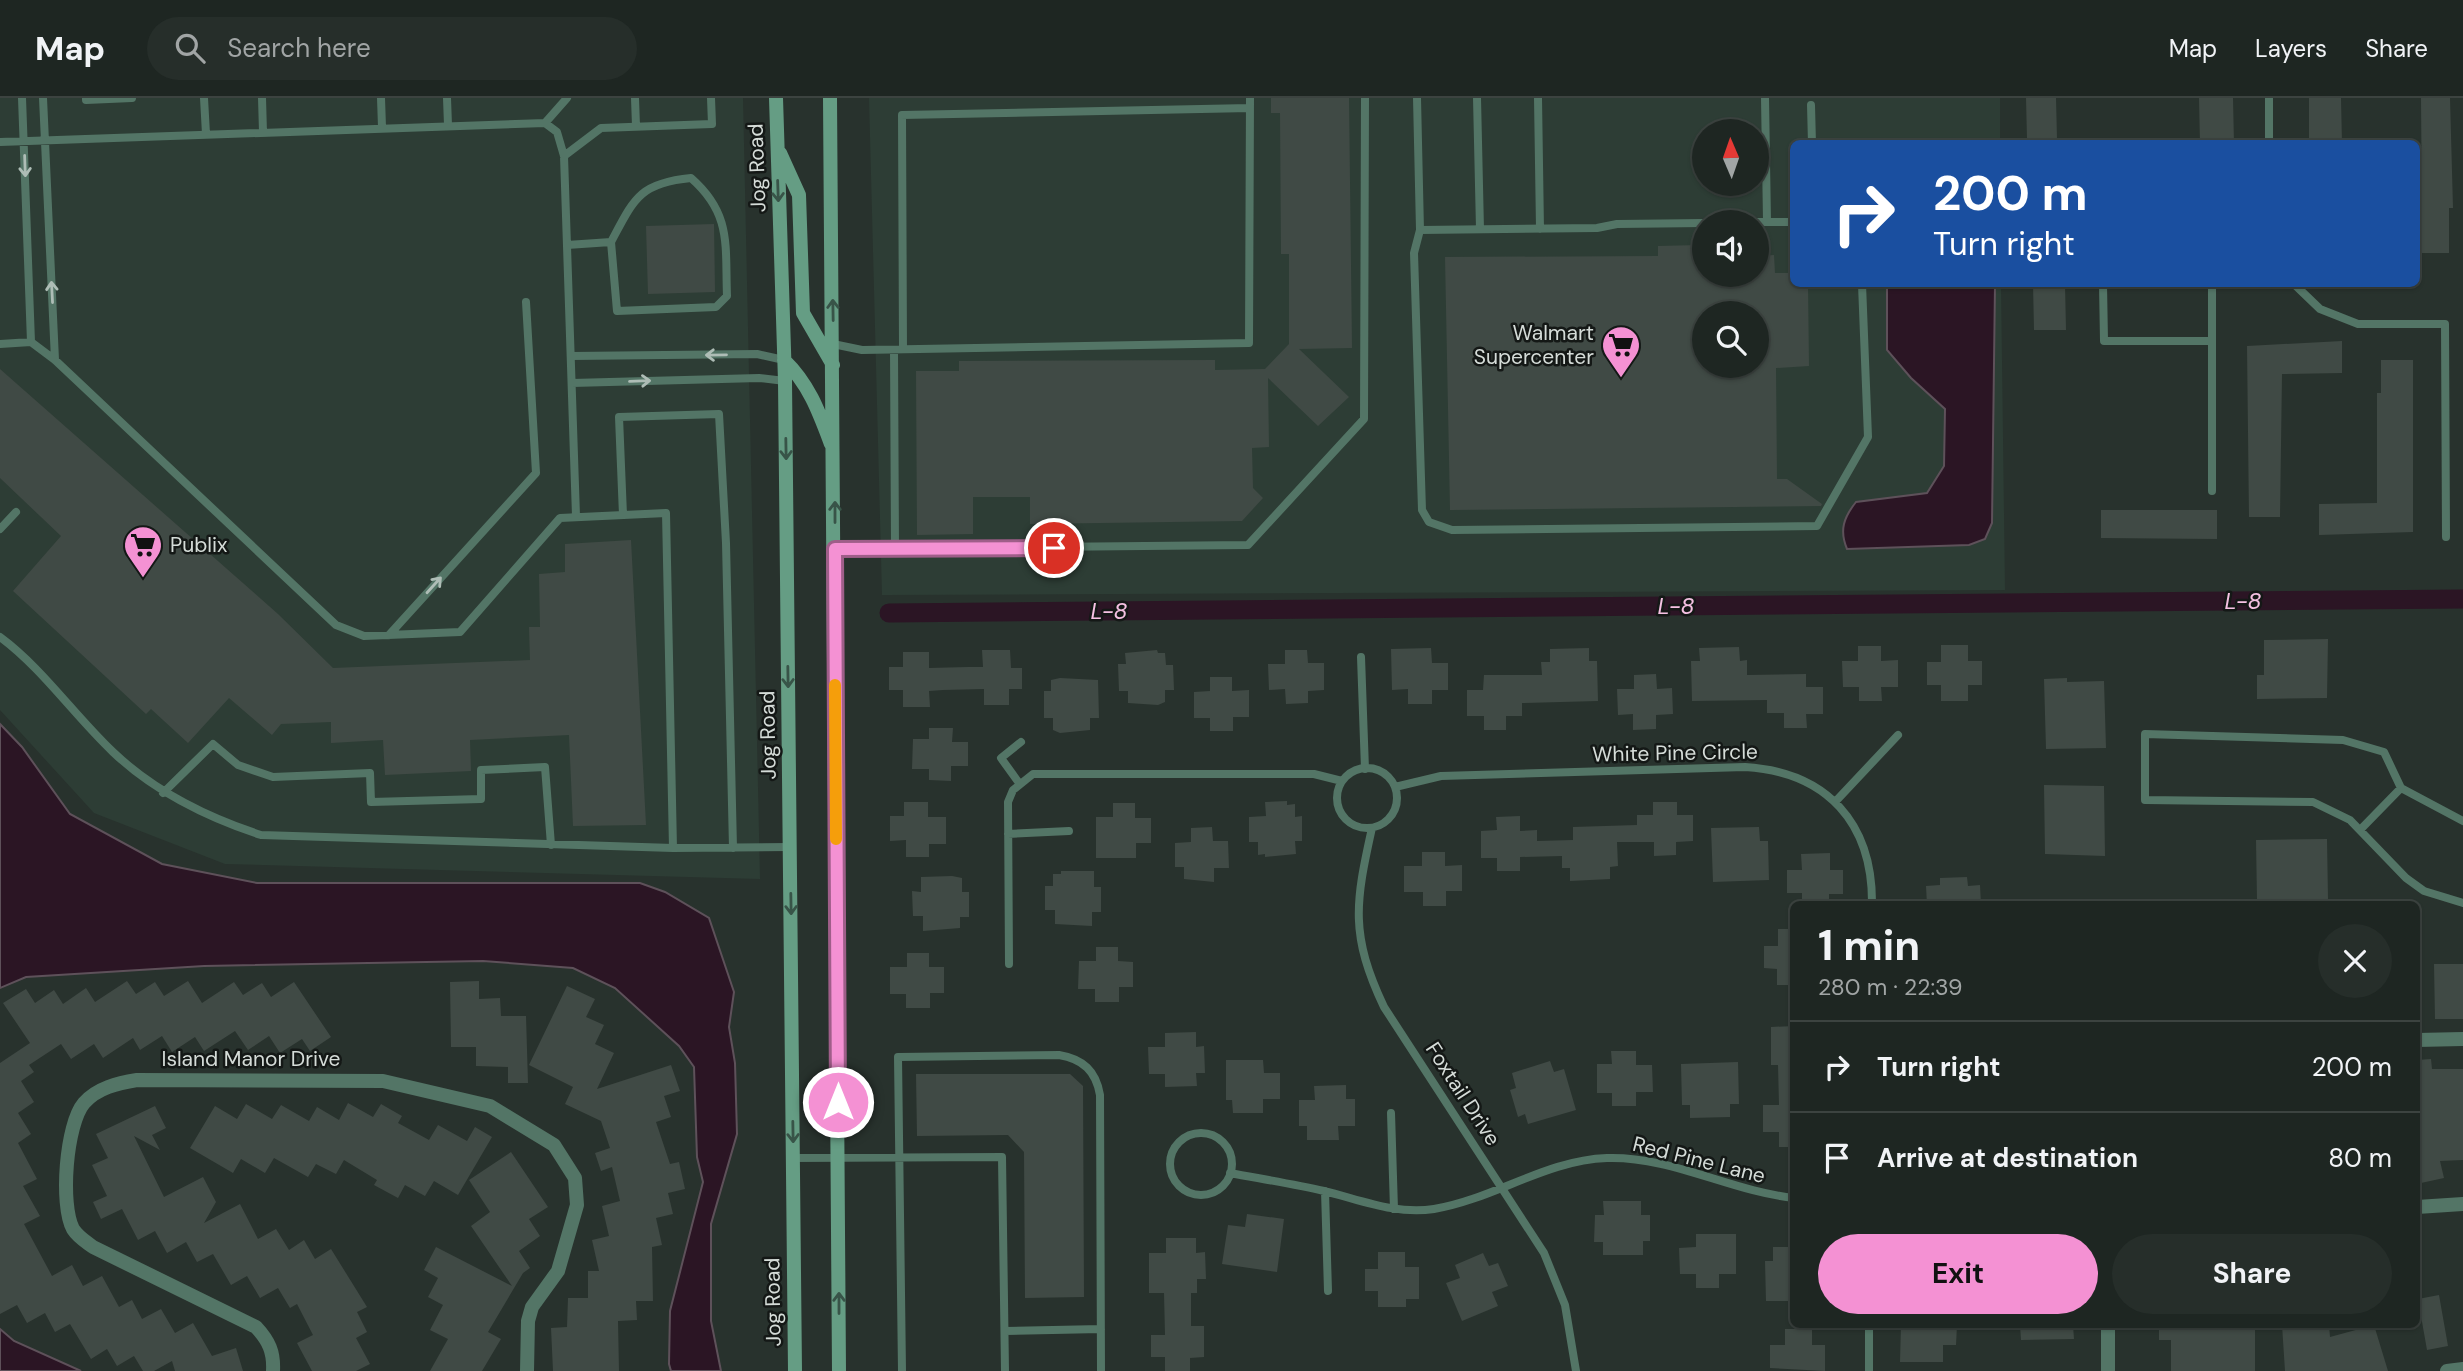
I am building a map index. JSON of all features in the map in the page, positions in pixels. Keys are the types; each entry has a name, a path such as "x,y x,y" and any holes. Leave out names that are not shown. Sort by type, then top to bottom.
{"main road":[{"name":"Jog Road","path":"776,98 785,381 795,1371"},
{"path":"830,98 834,366 839,1371"},
{"path":"777,145 799,195 803,313 834,366"},
{"path":"784,360 802,377 812,395 834,452"}],"street":[{"path":"2420,1040 2463,1039"},
{"name":"Island Manor Drive","path":"273,1371 273,1354 268,1341 256,1327 93,1247 72,1228 68,1214 70,1128 84,1103 94,1094 108,1087 137,1080 383,1081 477,1101 542,1136 554,1144 570,1166 575,1178 577,1205 558,1271 532,1307 527,1321 527,1371"},
{"path":"2420,1208 2463,1204"},
{"path":"2108,1328 2108,1371"},
{"path":"2447,1371 2463,1369"}],"lane":[{"path":"22,98 31,342"},
{"path":"43,98 55,360"},
{"path":"86,98 132,98"},
{"path":"204,98 206,134"},
{"path":"262,98 263,132"},
{"path":"381,98 382,127"},
{"path":"447,98 448,125"},
{"path":"545,123 567,98"},
{"path":"635,98 636,126"},
{"path":"564,156 601,128 712,124 711,98"},
{"path":"835,549 1248,545 1364,419 1365,98"},
{"path":"1417,98 1420,230 1414,253 1422,510 1429,522 1452,530 1817,526 1868,437 1862,287"},
{"path":"1477,98 1480,229"},
{"path":"1538,98 1540,229"},
{"path":"1765,98 1767,210"},
{"path":"2269,98 2270,140"},
{"path":"833,344 862,350 898,349 1249,343 1250,103 902,115 898,349 895,548"},
{"path":"1811,105 1812,140"},
{"path":"0,142 545,123 557,132 564,156 576,516"},
{"path":"691,178 705,191 723,220 727,296 716,307 617,311 611,242 628,211 646,190 660,181 691,178"},
{"path":"1769,222 1790,222"},
{"path":"1420,230 1692,223"},
{"path":"568,245 611,242"},
{"path":"2103,287 2104,341 2212,341"},
{"path":"2211,287 2212,491"},
{"path":"2297,287 2320,309 2358,324 2445,324 2446,537"},
{"path":"389,635 536,473 526,302"},
{"path":"0,344 31,342 55,360 335,625 363,636 460,632 559,518 666,513 673,848"},
{"path":"572,356 757,354 784,360"},
{"path":"572,383 759,378 785,381"},
{"path":"623,514 619,417 719,414 726,543 733,848"},
{"path":"0,529 16,512"},
{"path":"0,637 114,752 163,793 223,822 261,835 673,848 790,848"},
{"path":"1361,657 1365,769"},
{"path":"2463,821 2401,788 2384,752 2343,740 2145,734 2146,800 2313,802 2350,820 2406,878 2424,891 2463,904"},
{"path":"1835,802 1898,735"},
{"path":"1019,783 1001,758 1021,742"},
{"path":"163,793 213,744 238,765 273,777 370,773 371,802 481,799 481,770 545,767 551,845"},
{"name":"White Pine Circle","path":"1395,788 1441,776 1745,767 1799,778 1835,802 1853,825 1866,851 1872,879 1872,901"},
{"path":"1365,769 1379,770 1395,788 1397,803 1394,812 1381,825 1372,828 1353,825 1340,811 1338,791 1342,781 1349,774 1365,769"},
{"path":"1009,964 1008,802 1019,783 1033,774 1046,771 1314,774 1342,781"},
{"path":"2360,830 2401,788"},
{"name":"Foxtail Drive","path":"1372,828 1358,892 1358,922 1372,981 1384,1007 1531,1229 1556,1278 1571,1332 1576,1371"},
{"path":"1008,834 1069,831"},
{"path":"902,1371 898,1057 1059,1055 1083,1062 1092,1071 1100,1095 1101,1371"},
{"path":"1391,1112 1394,1209"},
{"path":"1200,1133 1210,1134 1218,1139 1230,1154 1230,1173 1226,1181 1211,1193 1192,1193 1176,1182 1170,1164 1171,1155 1182,1139 1200,1133"},
{"path":"793,1158 1002,1157 1005,1371"},
{"name":"Red Pine Lane","path":"1230,1173 1325,1191 1394,1209 1435,1209 1576,1161 1621,1158 1652,1162 1728,1186 1790,1197"},
{"path":"1325,1191 1328,1291"},
{"path":"1869,1328 1869,1371"},
{"path":"1005,1331 1101,1329"}],"shaded area":[{"path":"0,98 743,98 760,879 225,864 94,813 0,710"},
{"path":"869,98 2000,98 2000,140 1790,140 1790,287 2001,287 2005,590 882,595"},
{"path":"1887,287 1995,287 1992,523 1985,539 1969,545 1847,549 1843,536 1844,524 1856,502 1927,493 1944,466 1945,409 1911,378 1887,350"},
{"path":"0,724 22,747 70,814 162,864 257,883 640,883 665,892 709,918 734,992 729,1027 735,1063 737,1134 711,1224 711,1321 721,1371 671,1371 669,1364 670,1311 703,1182 697,1157 694,1067 679,1046 615,988 573,968 483,961 204,966 26,977 0,988"},
{"path":"0,1329 14,1341 81,1371 0,1371"}],"building":[{"path":"1271,98 1349,98 1352,348 1299,349 1349,397 1318,426 1268,378 1269,447 1252,448 1253,488 1263,498 1242,521 1030,524 1030,497 973,497 973,534 917,535 916,371 959,371 959,361 1215,360 1215,370 1265,369 1289,344 1289,254 1281,254 1280,113 1271,113"},
{"path":"2026,98 2056,98 2057,139 2027,139"},
{"path":"2199,98 2233,98 2234,140 2200,140"},
{"path":"2309,98 2341,98 2342,140 2309,140"},
{"path":"2421,98 2450,98 2453,208 2449,208 2449,253 2420,253"},
{"path":"714,224 715,292 648,294 646,226"},
{"path":"1692,245 1692,287 1769,287 1769,255 1774,255 1775,273 1790,273 1790,287 1808,287 1809,366 1776,368 1777,479 1787,479 1822,504 1821,506 1450,510 1445,257 1658,256 1658,246"},
{"path":"2033,287 2065,287 2066,330 2034,330"},
{"path":"2342,341 2342,373 2282,374 2280,517 2249,517 2247,346"},
{"path":"2381,360 2413,360 2413,532 2319,535 2319,504 2377,503 2377,393 2381,393"},
{"path":"0,369 278,614 333,668 530,660 529,627 540,627 539,574 565,572 565,544 631,540 646,825 573,826 569,735 470,740 471,771 385,775 383,740 331,743 331,722 281,724 272,735 229,698 188,743 151,709 146,714 13,591 61,536 0,478"},
{"path":"2101,510 2217,510 2217,539 2101,538"},
{"path":"2328,639 2327,698 2257,699 2257,675 2264,675 2264,640"},
{"path":"1941,645 1968,645 1968,661 1982,661 1982,685 1968,685 1968,701 1941,701 1941,685 1927,685 1927,662 1941,662"},
{"path":"1858,646 1881,646 1881,661 1898,660 1898,687 1881,687 1882,701 1859,701 1859,687 1843,687 1842,661 1858,661"},
{"path":"1739,647 1740,661 1747,660 1747,675 1806,674 1806,687 1823,687 1823,714 1806,714 1807,728 1784,728 1784,713 1767,713 1767,700 1692,701 1691,661 1700,661 1699,648"},
{"path":"1431,648 1432,663 1448,663 1448,690 1432,690 1432,704 1408,704 1408,689 1392,690 1391,649"},
{"path":"1589,648 1589,661 1597,661 1598,701 1522,703 1522,716 1506,716 1506,730 1484,730 1484,716 1467,716 1467,690 1483,690 1484,675 1542,675 1541,662 1550,662 1550,649"},
{"path":"982,650 1010,650 1011,668 1022,668 1022,689 1009,689 1009,705 984,705 984,689 929,691 930,707 903,707 903,690 889,690 889,667 903,667 903,652 929,652 929,668 983,667"},
{"path":"1157,650 1158,653 1165,653 1166,665 1173,665 1174,690 1165,690 1165,702 1158,705 1128,703 1128,691 1119,691 1118,664 1126,664 1125,653"},
{"path":"1285,650 1307,650 1308,663 1324,663 1324,690 1308,691 1308,703 1286,704 1285,689 1269,690 1268,664 1285,664"},
{"path":"1656,674 1657,689 1672,688 1673,714 1656,715 1656,729 1633,730 1633,714 1618,715 1617,689 1634,689 1634,675"},
{"path":"1210,677 1232,677 1232,691 1249,690 1249,717 1233,717 1233,731 1210,731 1210,718 1194,718 1194,692 1210,691"},
{"path":"2067,678 2067,682 2104,681 2106,748 2046,749 2044,679"},
{"path":"1051,680 1098,680 1099,718 1090,718 1090,730 1060,733 1053,730 1053,718 1044,718 1044,691 1051,691"},
{"path":"929,728 953,728 952,742 968,742 968,766 951,766 951,781 929,780 929,769 912,769 913,739 929,739"},
{"path":"2044,785 2104,786 2105,856 2045,854"},
{"path":"1287,801 1287,805 1295,804 1295,817 1302,816 1302,841 1295,841 1296,854 1265,857 1265,854 1258,855 1258,842 1249,842 1249,817 1266,816 1265,802"},
{"path":"904,802 928,802 928,817 946,817 946,844 929,844 929,857 906,857 906,840 890,841 890,816 904,816"},
{"path":"1653,802 1677,802 1677,815 1693,815 1693,841 1676,842 1676,855 1654,856 1654,842 1617,842 1618,866 1610,867 1610,879 1570,881 1570,868 1562,868 1562,856 1520,857 1520,871 1497,871 1497,858 1481,858 1481,831 1497,830 1496,817 1520,816 1520,831 1537,830 1537,841 1573,840 1573,827 1637,825 1637,815 1653,815"},
{"path":"1113,803 1135,803 1135,818 1151,818 1151,843 1136,843 1136,858 1096,858 1096,817 1113,817"},
{"path":"1212,827 1213,841 1228,841 1229,868 1214,868 1214,882 1184,879 1184,867 1175,867 1175,843 1191,842 1191,828"},
{"path":"1759,827 1760,841 1768,841 1769,880 1713,882 1711,828"},
{"path":"2327,839 2328,899 2257,900 2256,840"},
{"path":"1422,852 1445,852 1445,866 1462,865 1462,891 1446,891 1446,906 1423,906 1423,892 1404,892 1404,866 1422,866"},
{"path":"1830,853 1830,870 1843,870 1843,894 1829,894 1829,901 1802,901 1802,893 1787,893 1787,870 1802,870 1801,854"},
{"path":"1061,871 1094,871 1094,887 1101,887 1101,912 1092,912 1092,926 1055,924 1055,910 1045,910 1045,886 1053,886 1053,874 1061,874"},
{"path":"921,877 962,878 962,892 969,892 969,917 960,917 960,928 923,931 923,916 913,916 912,891 921,892"},
{"path":"1967,877 1968,886 1980,885 1981,901 1927,901 1926,886 1940,885 1940,878"},
{"path":"1778,929 1790,929 1790,985 1777,985 1777,969 1764,968 1764,946 1778,946"},
{"path":"1096,947 1118,947 1118,961 1133,962 1133,987 1119,987 1119,1002 1095,1002 1095,989 1078,989 1079,961 1096,961"},
{"path":"907,953 929,953 929,967 944,967 944,993 930,993 930,1008 906,1008 906,994 890,994 890,967 907,967"},
{"path":"2434,964 2463,964 2463,1019 2435,1019"},
{"path":"127,981 136,994 155,982 164,996 188,981 202,1003 234,982 243,995 262,983 271,997 294,982 331,1037 310,1051 302,1039 280,1053 269,1036 248,1050 235,1031 204,1051 195,1037 172,1052 162,1036 140,1050 133,1038 103,1058 94,1044 71,1059 61,1044 29,1065 34,1072 21,1081 34,1102 18,1113 31,1134 18,1143 37,1179 23,1186 40,1216 24,1224 52,1276 72,1265 83,1286 102,1276 119,1307 132,1300 142,1319 161,1309 175,1333 193,1323 212,1356 236,1348 243,1371 175,1371 172,1361 154,1371 143,1371 134,1356 117,1366 107,1349 91,1359 70,1324 55,1332 45,1313 27,1323 17,1305 0,1314 0,1063 30,1043 3,1003 26,989 35,1003 54,990 63,1004 86,988 95,1002"},
{"path":"479,981 479,999 500,998 501,1016 526,1016 528,1083 508,1083 508,1067 476,1066 476,1047 451,1047 450,982"},
{"path":"567,986 595,999 586,1017 604,1025 595,1044 614,1053 597,1089 671,1065 680,1091 664,1096 671,1117 656,1122 670,1164 679,1162 685,1189 668,1193 673,1214 656,1218 662,1245 652,1247 653,1301 636,1301 637,1320 618,1321 619,1371 553,1371 551,1328 567,1327 568,1298 588,1298 588,1271 599,1271 592,1240 609,1236 602,1206 620,1201 612,1167 601,1171 595,1153 610,1148 601,1121 565,1104 573,1087 529,1065"},
{"path":"1790,1026 1790,1147 1779,1147 1779,1132 1763,1132 1763,1105 1779,1105 1778,1065 1771,1065 1771,1027"},
{"path":"1196,1032 1196,1047 1204,1046 1205,1073 1196,1073 1197,1086 1165,1087 1165,1074 1149,1074 1148,1047 1165,1047 1165,1033"},
{"path":"1611,1051 1636,1051 1636,1065 1652,1065 1653,1092 1636,1092 1636,1106 1612,1106 1612,1093 1597,1093 1597,1064 1612,1064"},
{"path":"2431,1059 2432,1069 2463,1069 2463,1160 2440,1161 2444,1178 2421,1183 2420,1178 2420,1060"},
{"path":"1226,1060 1263,1060 1264,1073 1280,1073 1280,1099 1263,1099 1263,1113 1233,1113 1232,1100 1226,1100"},
{"path":"1550,1061 1554,1072 1564,1069 1576,1110 1528,1124 1525,1114 1518,1117 1510,1090 1516,1088 1512,1073"},
{"path":"1738,1062 1739,1104 1730,1104 1730,1117 1690,1118 1690,1105 1682,1105 1681,1064"},
{"path":"916,1074 1070,1074 1083,1086 1084,1297 1025,1298 1024,1152 1008,1135 917,1136"},
{"path":"1346,1085 1346,1099 1355,1099 1355,1126 1338,1126 1339,1140 1307,1140 1307,1126 1299,1126 1299,1100 1315,1100 1314,1086"},
{"path":"348,1103 373,1117 381,1104 402,1116 398,1123 429,1140 438,1125 467,1141 475,1127 492,1137 458,1195 434,1181 425,1196 405,1185 398,1198 374,1185 377,1180 344,1160 336,1174 316,1164 308,1177 274,1158 265,1173 241,1159 233,1173 190,1148 215,1106 237,1119 246,1104 272,1119 281,1105 309,1121 317,1107 339,1120"},
{"path":"155,1106 166,1128 152,1135 160,1150 134,1136 164,1197 203,1177 216,1202 204,1223 240,1204 258,1239 276,1229 289,1250 304,1240 315,1259 331,1249 367,1307 357,1312 367,1332 356,1338 370,1364 356,1371 312,1371 297,1343 313,1335 297,1304 290,1308 278,1288 260,1298 247,1276 231,1285 213,1254 197,1262 186,1242 167,1253 155,1231 138,1240 122,1209 101,1219 93,1202 107,1196 92,1165 108,1158 96,1134"},
{"path":"511,1152 548,1207 529,1219 540,1236 519,1251 530,1268 523,1273 488,1332 501,1339 482,1371 430,1371 448,1339 430,1330 443,1305 428,1297 438,1278 424,1270 436,1247 512,1286 471,1226 490,1212 469,1180"},
{"path":"1603,1201 1641,1201 1641,1215 1650,1215 1650,1241 1643,1241 1643,1255 1603,1255 1603,1242 1594,1242 1595,1215 1604,1215"},
{"path":"1247,1214 1284,1219 1277,1272 1222,1264 1228,1225 1245,1227"},
{"path":"1696,1234 1736,1234 1736,1274 1719,1274 1719,1288 1696,1288 1696,1274 1680,1274 1679,1248 1696,1247"},
{"path":"1166,1238 1196,1238 1196,1253 1205,1252 1206,1279 1197,1279 1197,1293 1191,1293 1191,1326 1204,1326 1204,1357 1190,1358 1190,1371 1165,1371 1165,1357 1151,1357 1151,1335 1165,1335 1164,1293 1149,1293 1149,1253 1166,1253"},
{"path":"1773,1247 1790,1247 1790,1301 1766,1301 1765,1261 1773,1261"},
{"path":"1378,1252 1405,1252 1405,1267 1419,1267 1419,1299 1406,1299 1406,1307 1378,1307 1378,1291 1365,1291 1365,1269 1378,1269"},
{"path":"1483,1253 1489,1266 1498,1263 1508,1286 1492,1292 1498,1306 1462,1321 1446,1283 1460,1278 1455,1265"},
{"path":"2439,1295 2448,1346 2427,1350 2420,1299"},
{"path":"1901,1328 1957,1328 1956,1345 1943,1345 1943,1362 1900,1362"},
{"path":"2020,1328 2073,1328 2074,1339 2021,1340"},
{"path":"2159,1328 2255,1328 2255,1371 2171,1371 2171,1340 2159,1340"},
{"path":"2282,1328 2329,1328 2330,1337 2363,1328 2375,1328 2388,1371 2285,1371"},
{"path":"1785,1329 1812,1329 1812,1345 1825,1345 1825,1371 1770,1368 1770,1345 1785,1345"}],"waterway":[{"name":"L-8","path":"889,613 2463,599"}],"slow traffic":[{"path":"835,685 836,839"}],"place":[{"name":"Walmart Supercenter","path":"1621,379"},
{"name":"Publix","path":"143,579"}],"route":[{"path":"838,1102 835,549 1054,548"}]}
